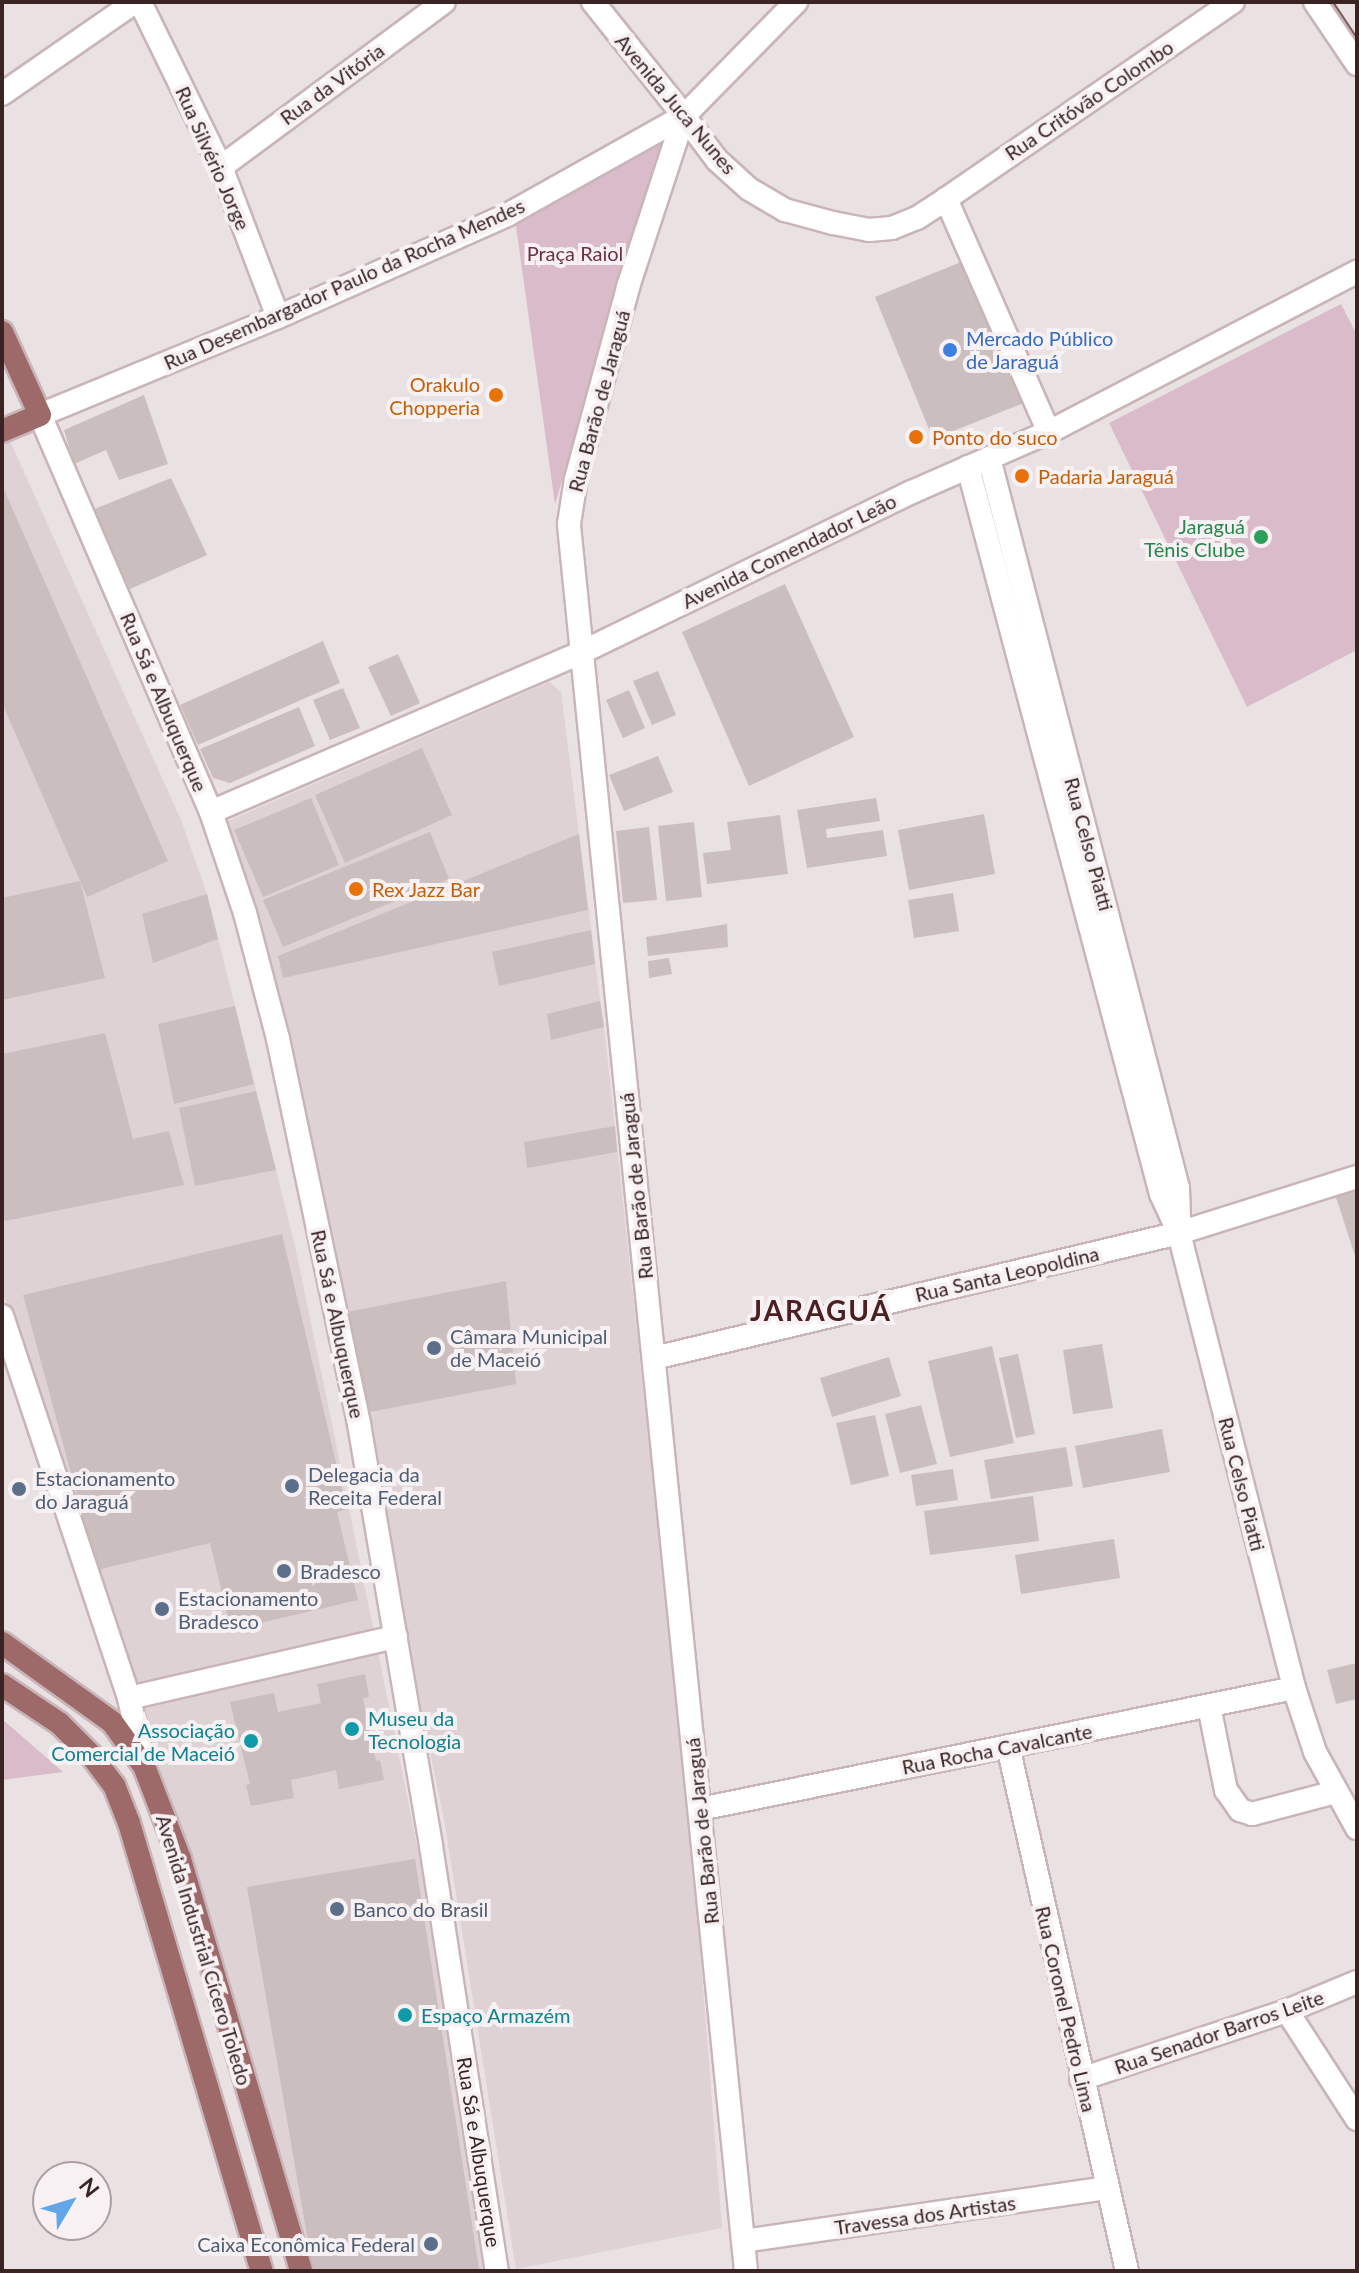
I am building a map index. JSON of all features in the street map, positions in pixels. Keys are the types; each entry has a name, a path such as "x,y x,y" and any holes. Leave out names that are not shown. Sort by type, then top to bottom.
{"main road":[{"path":"2,332 40,415 2,431"},
{"name":"Avenida Industrial Cícero Toledo","path":"2,1643 112,1722 144,1766 180,1859 301,2271"},
{"name":"Avenida Industrial Cícero Toledo","path":"2,1685 59,1723 91,1755 114,1785 134,1838 262,2271"}],"street":[{"path":"2,94 137,2"},
{"name":"Rua Silvério Jorge","path":"137,2 221,167 278,317"},
{"name":"Rua da Vitória","path":"221,167 444,2"},
{"name":"Avenida Juca Nunes","path":"593,2 717,160 749,189 785,210 869,230 892,228 946,199"},
{"path":"684,116 796,2"},
{"name":"Rua Critóvão Colombo","path":"946,199 1233,2"},
{"path":"1315,2 1357,64"},
{"name":"Rua Desembargador Paulo da Rocha Mendes","path":"40,415 278,317 507,215 684,116"},
{"name":"Rua Barão de Jaraguá","path":"684,116 628,287 576,479 569,524 743,2241 741,2270"},
{"path":"946,199 1049,432"},
{"name":"Avenida Comendador Leão","path":"211,812 580,653 978,462 1049,432 1357,272"},
{"name":"Rua Sá e Albuquerque","path":"40,415 211,812 245,913 278,1039 359,1424 497,2271"},
{"name":"Rua Celso Piatti","path":"978,462 1161,1194 1179,1233 1294,1688 1315,1752 1357,1828"},
{"name":"Rua Santa Leopoldina","path":"654,1358 1179,1233 1357,1177"},
{"path":"2,1316 129,1698 144,1766"},
{"path":"129,1698 396,1637"},
{"name":"Rua Rocha Cavalcante","path":"700,1809 1294,1688"},
{"path":"1209,1706 1226,1790 1240,1810 1252,1814 1335,1792"},
{"name":"Rua Coronel Pedro Lima","path":"1008,1746 1081,2079 1127,2271"},
{"name":"Rua Senador Barros Leite","path":"1081,2079 1287,2011 1357,1982"},
{"path":"1287,2011 1357,2119"},
{"name":"Travessa dos Artistas","path":"743,2241 1107,2188"}],"shaded area":[{"path":"10,441 181,820 207,894 295,1246 419,1855 483,2271 300,2271 267,2122 143,1713 2,1290 2,444"},
{"path":"549,682 561,692 607,1054 690,1823 722,2228 516,2269 445,1825 359,1403 219,825"}],"green space":[{"name":"Praça Raiol","path":"664,143 622,285 555,504 515,219"},
{"name":"Jaraguá Tênis Clube","path":"1341,304 1357,335 1357,650 1247,707 1109,423"},
{"path":"2,1719 63,1772 2,1780"}],"building":[{"name":"Mercado Público de Jaraguá","path":"966,260 1024,403 933,439 875,297"},
{"path":"144,395 168,464 119,480 106,450 74,464 64,430"},
{"path":"171,478 207,555 130,589 92,510"},
{"path":"2,485 168,861 87,897 2,703"},
{"path":"785,584 854,737 749,786 682,632"},
{"path":"323,641 340,683 198,745 180,705"},
{"path":"398,654 420,703 391,716 368,667"},
{"path":"658,671 676,715 652,725 633,681"},
{"path":"343,688 360,728 330,740 313,700"},
{"path":"629,690 645,728 623,738 606,700"},
{"path":"299,707 315,746 230,783 213,778 200,749"},
{"path":"422,748 452,815 345,863 315,795"},
{"path":"658,756 673,792 624,811 609,775"},
{"path":"311,798 339,865 263,897 234,830"},
{"path":"876,798 880,821 826,829 827,838 883,830 887,856 807,868 797,810"},
{"path":"984,814 995,874 909,890 898,830"},
{"path":"780,815 788,874 707,884 703,853 731,850 727,822"},
{"path":"694,822 702,897 666,901 658,826"},
{"path":"649,827 657,900 623,903 616,831"},
{"name":"Rex Jazz Bar","path":"430,832 449,879 283,947 263,900"},
{"path":"579,834 588,910 283,978 278,956"},
{"path":"80,881 105,978 2,1000 2,898"},
{"path":"953,893 959,931 914,938 908,900"},
{"path":"207,894 218,939 153,963 142,914"},
{"path":"727,924 728,947 648,956 646,937"},
{"path":"591,930 595,964 499,986 492,952"},
{"path":"669,958 672,974 649,978 648,961"},
{"path":"600,1001 604,1027 551,1040 547,1014"},
{"path":"235,1006 254,1084 174,1104 158,1024"},
{"path":"105,1033 133,1139 169,1131 184,1185 5,1221 2,1209 2,1054"},
{"path":"256,1091 276,1170 195,1186 179,1108"},
{"path":"615,1126 617,1152 527,1168 524,1142"},
{"path":"1357,1184 1357,1258 1356,1259 1334,1191"},
{"name":"Delegacia da Receita Federal","path":"282,1234 347,1509 337,1512 358,1600 231,1630 210,1543 97,1570 23,1295"},
{"name":"Câmara Municipal de Maceió","path":"506,1281 516,1384 370,1412 347,1312"},
{"path":"1102,1344 1113,1408 1073,1414 1063,1350"},
{"path":"992,1346 1014,1443 950,1457 928,1361"},
{"path":"1018,1354 1035,1434 1016,1438 999,1358"},
{"path":"889,1357 901,1396 832,1417 820,1378"},
{"path":"921,1405 937,1464 900,1473 885,1414"},
{"path":"875,1415 889,1476 851,1485 836,1423"},
{"path":"1162,1429 1170,1472 1083,1488 1075,1446"},
{"path":"1066,1447 1073,1486 991,1499 984,1460"},
{"path":"953,1469 958,1500 916,1506 911,1475"},
{"path":"1033,1496 1039,1541 930,1555 924,1511"},
{"path":"1114,1539 1120,1578 1021,1594 1015,1555"},
{"path":"1357,1663 1357,1699 1336,1704 1327,1670"},
{"path":"365,1674 369,1697 363,1698 376,1761 380,1760 384,1780 339,1789 336,1770 291,1780 294,1798 251,1806 246,1785 250,1784 230,1702 274,1693 278,1712 321,1703 317,1684"},
{"path":"415,1859 479,2269 313,2271 247,1887"}],"tram line":[{"path":"1333,2 1357,38"}],"place":[{"name":"Mercado Público de Jaraguá","path":"950,350"},
{"name":"Orakulo Chopperia","path":"496,395"},
{"name":"Ponto do suco","path":"916,437"},
{"name":"Padaria Jaraguá","path":"1022,476"},
{"name":"Jaraguá Tênis Clube","path":"1261,537"},
{"name":"Rex Jazz Bar","path":"356,889"},
{"name":"Câmara Municipal de Maceió","path":"434,1348"},
{"name":"Delegacia da Receita Federal","path":"292,1486"},
{"name":"Estacionamento do Jaraguá","path":"19,1489"},
{"name":"Bradesco","path":"284,1571"},
{"name":"Estacionamento Bradesco","path":"162,1609"},
{"name":"Museu da Tecnologia","path":"352,1729"},
{"name":"Associação Comercial de Maceió","path":"251,1741"},
{"name":"Banco do Brasil","path":"337,1909"},
{"name":"Espaço Armazém","path":"405,2015"},
{"name":"Caixa Econômica Federal","path":"431,2244"}],"district":[{"name":"JARAGUÁ","path":"821,1310"}]}
